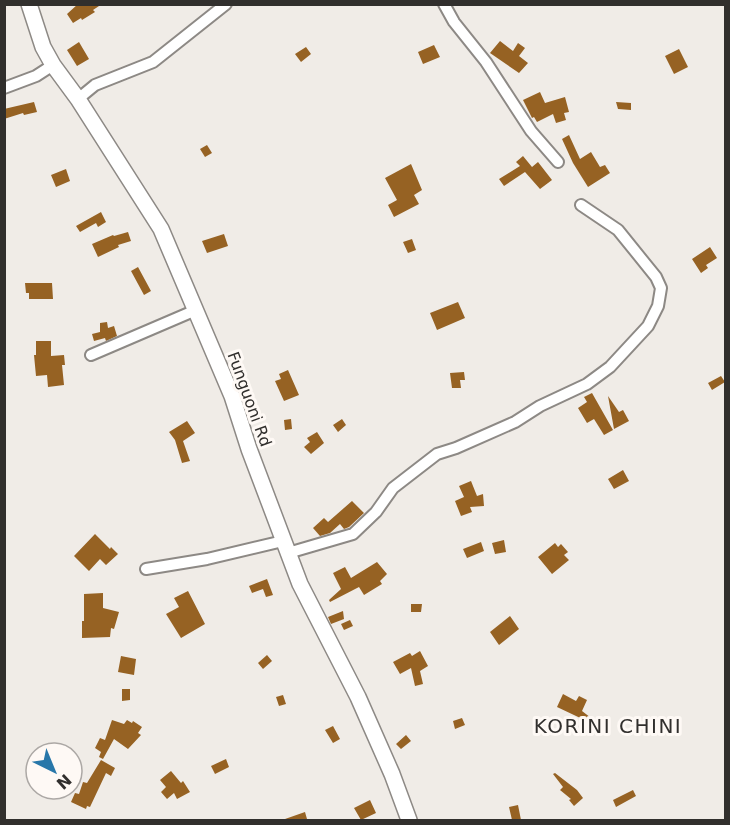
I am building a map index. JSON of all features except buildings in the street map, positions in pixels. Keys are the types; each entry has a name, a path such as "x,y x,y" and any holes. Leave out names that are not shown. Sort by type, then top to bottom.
{"street":[{"name":"Funguoni Rd","path":"28,4 43,46 53,65 78,99 161,229 232,396 249,449 300,584 358,697 392,774 405,819"},
{"path":"78,99 95,85 153,62 226,4"},
{"path":"444,4 454,22 486,62 531,131 558,162"},
{"path":"4,88 36,76 53,65"},
{"path":"146,569 353,534 376,512 393,488 437,454 515,422 540,406 587,384 610,367 648,326 658,306 661,288 628,240 618,230 581,204"},
{"path":"91,355 196,310"}],"district":[{"name":"KORINI CHINI","path":"608,726"}]}
